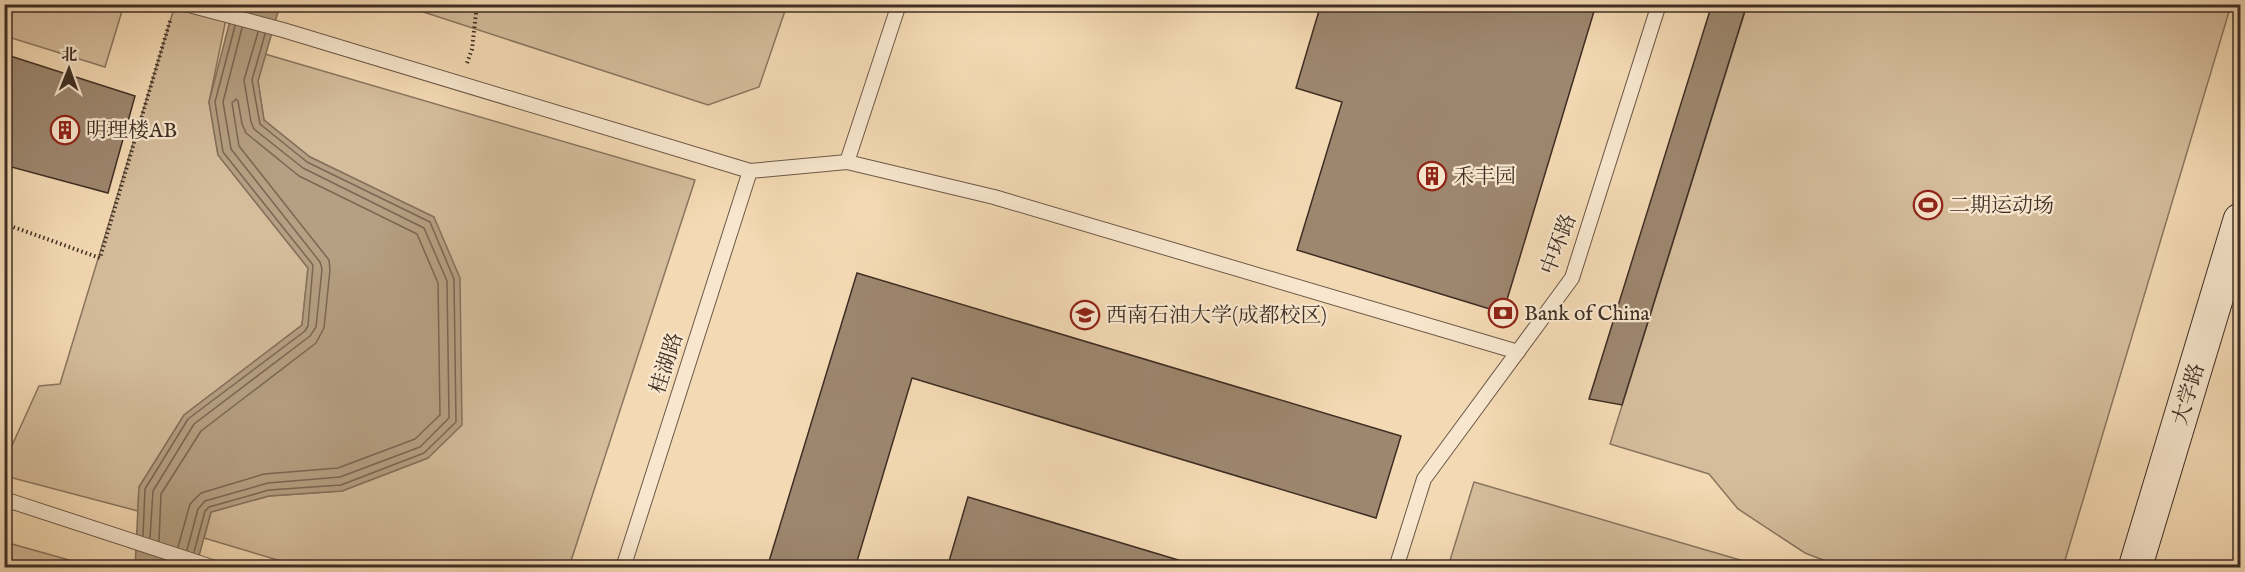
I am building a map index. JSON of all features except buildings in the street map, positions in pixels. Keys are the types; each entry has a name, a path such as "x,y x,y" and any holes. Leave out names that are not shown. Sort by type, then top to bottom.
{"street":[{"name":"大学路","path":"2135,567 2241,220"}],"lane":[{"path":"185,4 283,30 750,171 847,162 994,197 1518,352"},
{"path":"847,162 899,4"},
{"name":"中环路","path":"1396,567 1424,479 1572,278 1659,4"},
{"name":"桂湖路","path":"623,567 750,171"},
{"path":"4,499 211,566"}],"path":[{"path":"461,83 472,49 477,4"},
{"path":"5,224 100,258 171,15"}],"shaded area":[{"path":"4,5 101,5 122,11 105,67 5,36"},
{"path":"175,5 227,14 209,102 218,155 308,268 302,325 184,415 139,487 138,511 5,476 5,461 39,386 60,384"},
{"path":"402,5 787,5 759,87 708,105"},
{"name":"二期运动场","path":"1747,5 2231,5 2063,567 2016,567 1999,562 1977,568 1851,568 1831,563 1805,553 1738,509 1709,474 1610,444"},
{"path":"265,54 695,180 569,567 301,567 204,538 211,512 269,496 342,491 428,458 434,217 310,157 264,120 258,81"},
{"path":"1474,482 1764,567 1448,567"},
{"path":"5,542 94,567 5,567"}],"water":[{"path":"234,5 280,5 258,81 264,120 310,157 434,217 460,278 462,425 428,458 342,491 269,496 211,512 196,567 135,568 139,487 184,415 302,325 308,268 218,155 209,102"}],"place":[{"name":"明理楼AB","path":"65,130"},
{"name":"禾丰园","path":"1432,176"},
{"name":"二期运动场","path":"1928,205"},
{"name":"Bank of China","path":"1503,313"},
{"name":"西南石油大学(成都校区)","path":"1085,315"}]}
